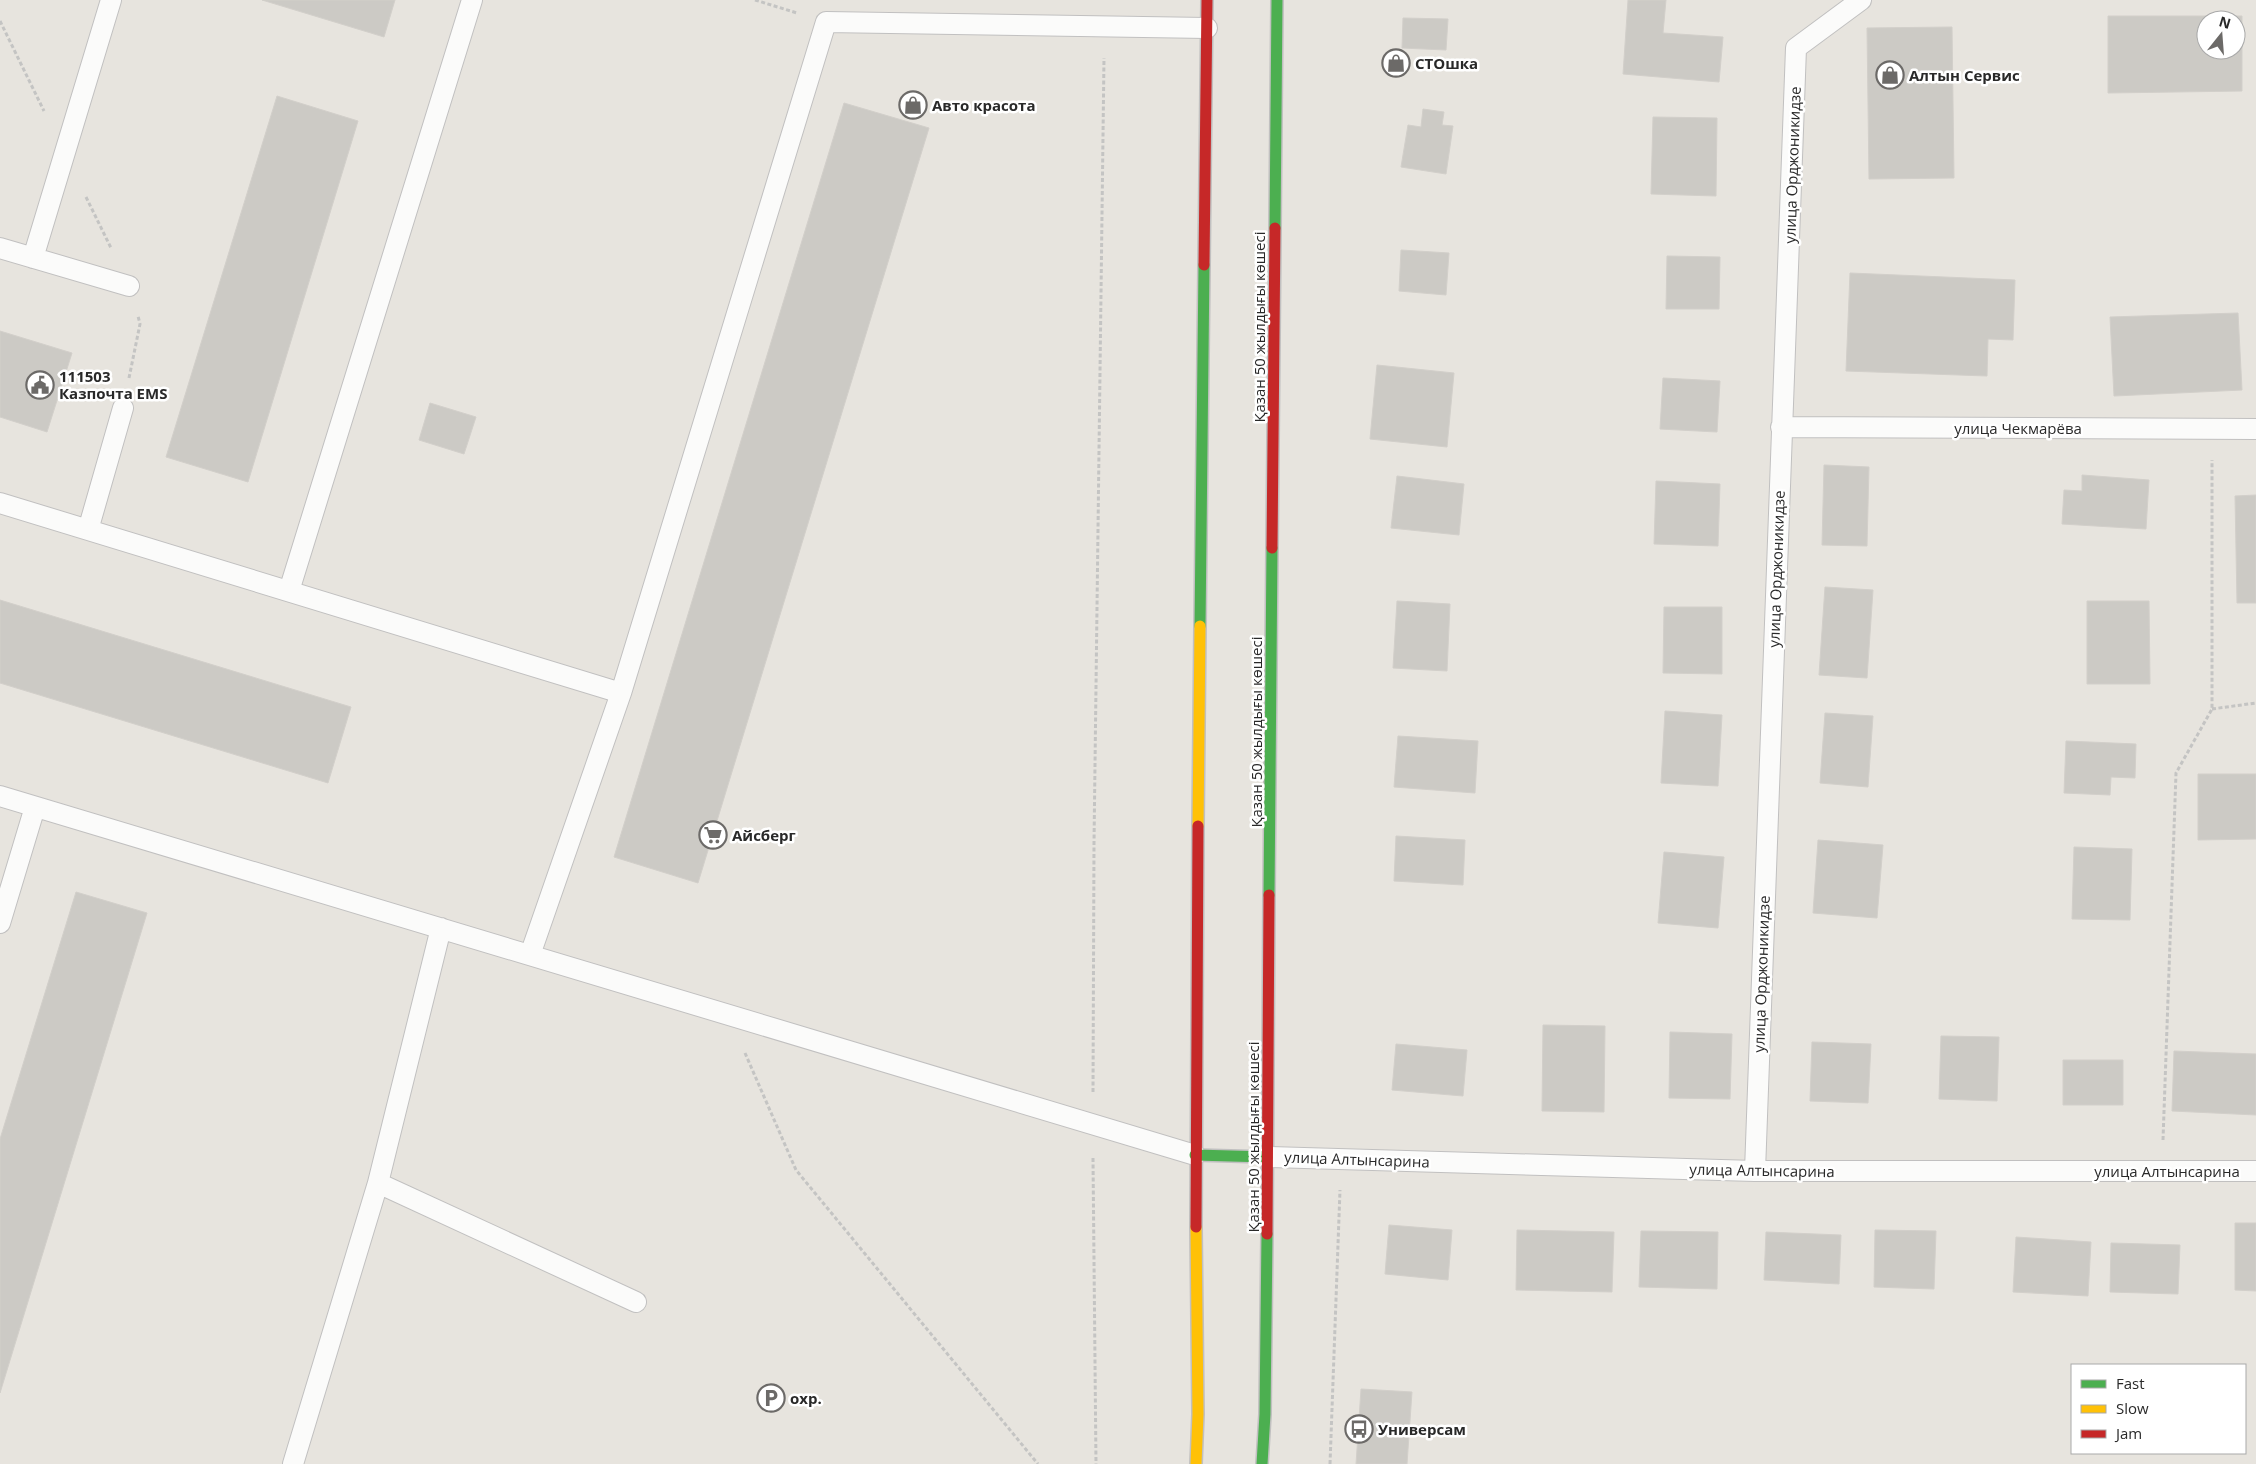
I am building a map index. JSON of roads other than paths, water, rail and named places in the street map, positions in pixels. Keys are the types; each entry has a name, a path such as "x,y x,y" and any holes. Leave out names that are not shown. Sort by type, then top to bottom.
{"street":[{"path":"1196,1464 1198,1414 1195,1155 1207,0"},
{"name":"Қазан 50 жылдығы көшесі","path":"1262,1464 1265,1414 1268,1157 1277,0"},
{"path":"1195,1155 1268,1157"}],"lane":[{"path":"32,258 111,0"},
{"path":"289,591 472,0"},
{"name":"улица Орджоникидзе","path":"1754,1171 1796,48 1861,0"},
{"path":"530,955 621,693 826,22 1207,28"},
{"path":"0,248 129,286"},
{"path":"88,530 123,408"},
{"name":"улица Чекмарёва","path":"1781,427 2256,429"},
{"path":"0,503 621,693"},
{"path":"0,796 1195,1155"},
{"path":"0,923 35,807"},
{"path":"293,1464 378,1183 441,928"},
{"name":"улица Алтынсарина","path":"1268,1157 1754,1171 2256,1171"},
{"path":"378,1183 636,1302"}],"place":[{"name":"СТОшка","path":"1396,63"},
{"name":"Алтын Сервис","path":"1890,75"},
{"name":"Авто красота","path":"913,105"},
{"name":"111503 Казпочта EMS","path":"40,385"},
{"name":"Айсберг","path":"713,835"},
{"name":"охр.","path":"771,1398"},
{"name":"Универсам","path":"1359,1429"}]}
